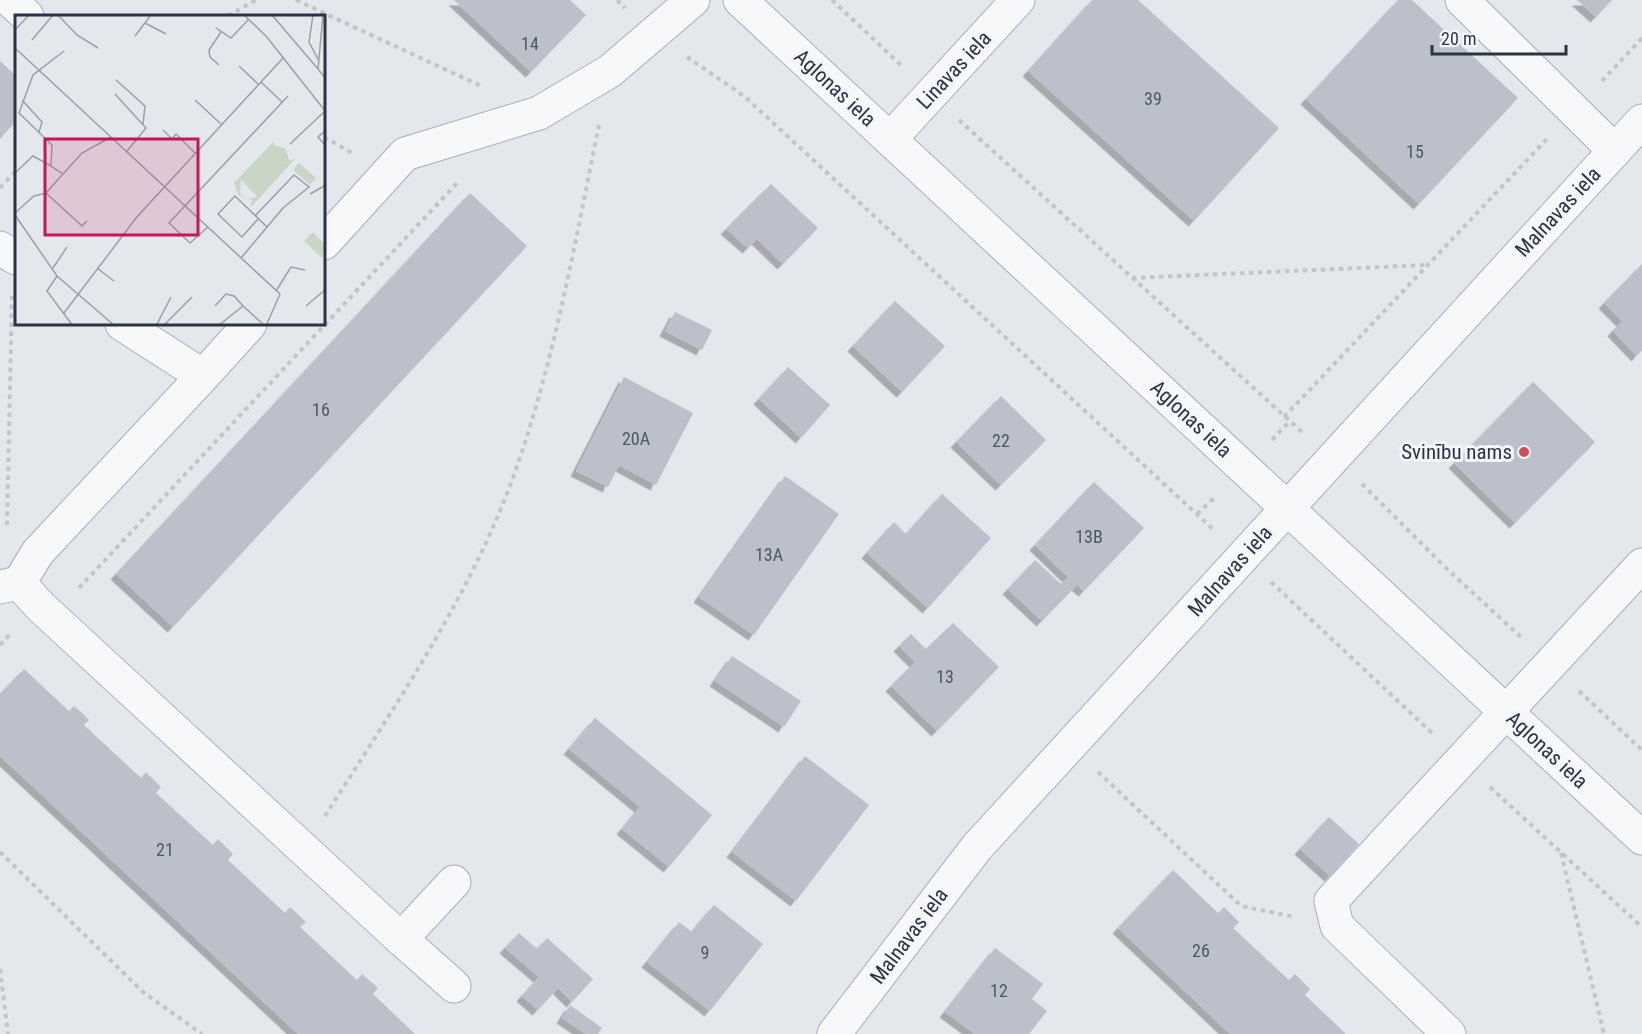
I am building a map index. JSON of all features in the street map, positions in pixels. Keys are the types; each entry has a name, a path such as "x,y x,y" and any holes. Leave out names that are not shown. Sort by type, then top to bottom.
{"street":[{"path":"10,0 26,15"},
{"path":"326,241 405,154 539,113 610,71 655,35 693,0"},
{"name":"Aglonas iela","path":"740,0 1642,838"},
{"name":"Linavas iela","path":"890,139 1018,0"},
{"path":"1462,0 1615,151"},
{"name":"Malnavas iela","path":"834,1034 976,848 1642,121"},
{"path":"125,326 202,376"},
{"path":"248,326 10,585 41,607 303,850 454,986"},
{"path":"1449,1034 1336,926 1331,901 1642,565"},
{"path":"401,939 454,882"}],"path":[{"path":"230,15 256,0"},
{"path":"296,0 539,113"},
{"path":"617,0 655,35 744,96 1243,557"},
{"path":"832,0 1284,417 1334,455 1447,569 1642,750"},
{"path":"1284,417 1642,38"},
{"path":"303,850 384,724 462,591 514,474 550,363 610,71"},
{"path":"326,324 483,156 482,130"},
{"path":"0,188 15,172"},
{"path":"10,254 7,553 10,585"},
{"path":"1132,278 1428,265"},
{"path":"0,645 21,623 41,607 68,599 324,326"},
{"path":"1070,746 1241,906 1336,926"},
{"path":"0,852 143,992 202,1034"},
{"path":"1561,852 1604,1034"},
{"path":"0,969 8,1034"}],"building":[{"path":"454,0 570,0 586,15 531,72"},
{"path":"1092,0 1138,0 1279,128 1194,221 1028,71"},
{"path":"1398,0 1412,0 1518,98 1419,204 1306,99"},
{"path":"1577,0 1612,0 1596,17"},
{"path":"0,61 15,75 15,122 0,139"},
{"path":"771,184 818,228 783,264 757,239 748,248 726,229"},
{"path":"470,193 527,246 173,627 116,574"},
{"path":"1642,264 1642,350 1637,356 1613,331 1622,321 1604,303"},
{"path":"895,301 945,346 902,392 853,346"},
{"path":"675,312 712,330 702,350 665,331"},
{"path":"788,367 830,405 801,438 759,399"},
{"path":"624,377 693,413 656,485 619,465 608,487 576,471"},
{"name":"Svinību nams","path":"1533,382 1595,442 1515,523 1454,463"},
{"path":"1001,396 1046,440 1001,485 956,442"},
{"path":"785,476 839,514 754,635 699,597"},
{"path":"1094,482 1144,528 1084,591 1077,585 1042,621 1008,589 1035,560 1061,584 1068,577 1035,545"},
{"path":"942,494 991,538 928,608 867,553 894,522 906,534"},
{"path":"953,623 999,667 937,731 891,686 915,662 899,646 911,634 926,649"},
{"path":"732,656 801,701 784,727 715,681"},
{"path":"24,669 69,711 74,706 81,712 89,720 84,725 141,778 146,772 161,787 156,793 213,845 218,839 233,854 228,860 285,913 290,907 306,922 300,927 357,980 362,974 378,988 373,994 415,1034 298,1034 0,756 0,694"},
{"path":"595,718 712,815 669,867 622,829 640,807 569,749"},
{"path":"805,756 869,805 796,901 732,852"},
{"path":"1329,817 1359,844 1330,876 1300,849"},
{"path":"1173,870 1218,913 1224,907 1239,922 1233,928 1289,980 1295,974 1310,989 1305,995 1346,1034 1230,1034 1118,928"},
{"path":"714,905 763,944 710,1011 647,962 679,922 692,932"},
{"path":"519,933 537,949 547,938 593,979 572,1002 558,988 538,1010 522,996 539,977 505,948"},
{"path":"995,948 1043,984 1032,999 1047,1011 1029,1034 975,1034 945,1012"},
{"path":"570,1005 602,1028 598,1034 586,1034 562,1018"}],"place":[{"name":"Svinību nams","path":"1524,452"}]}
